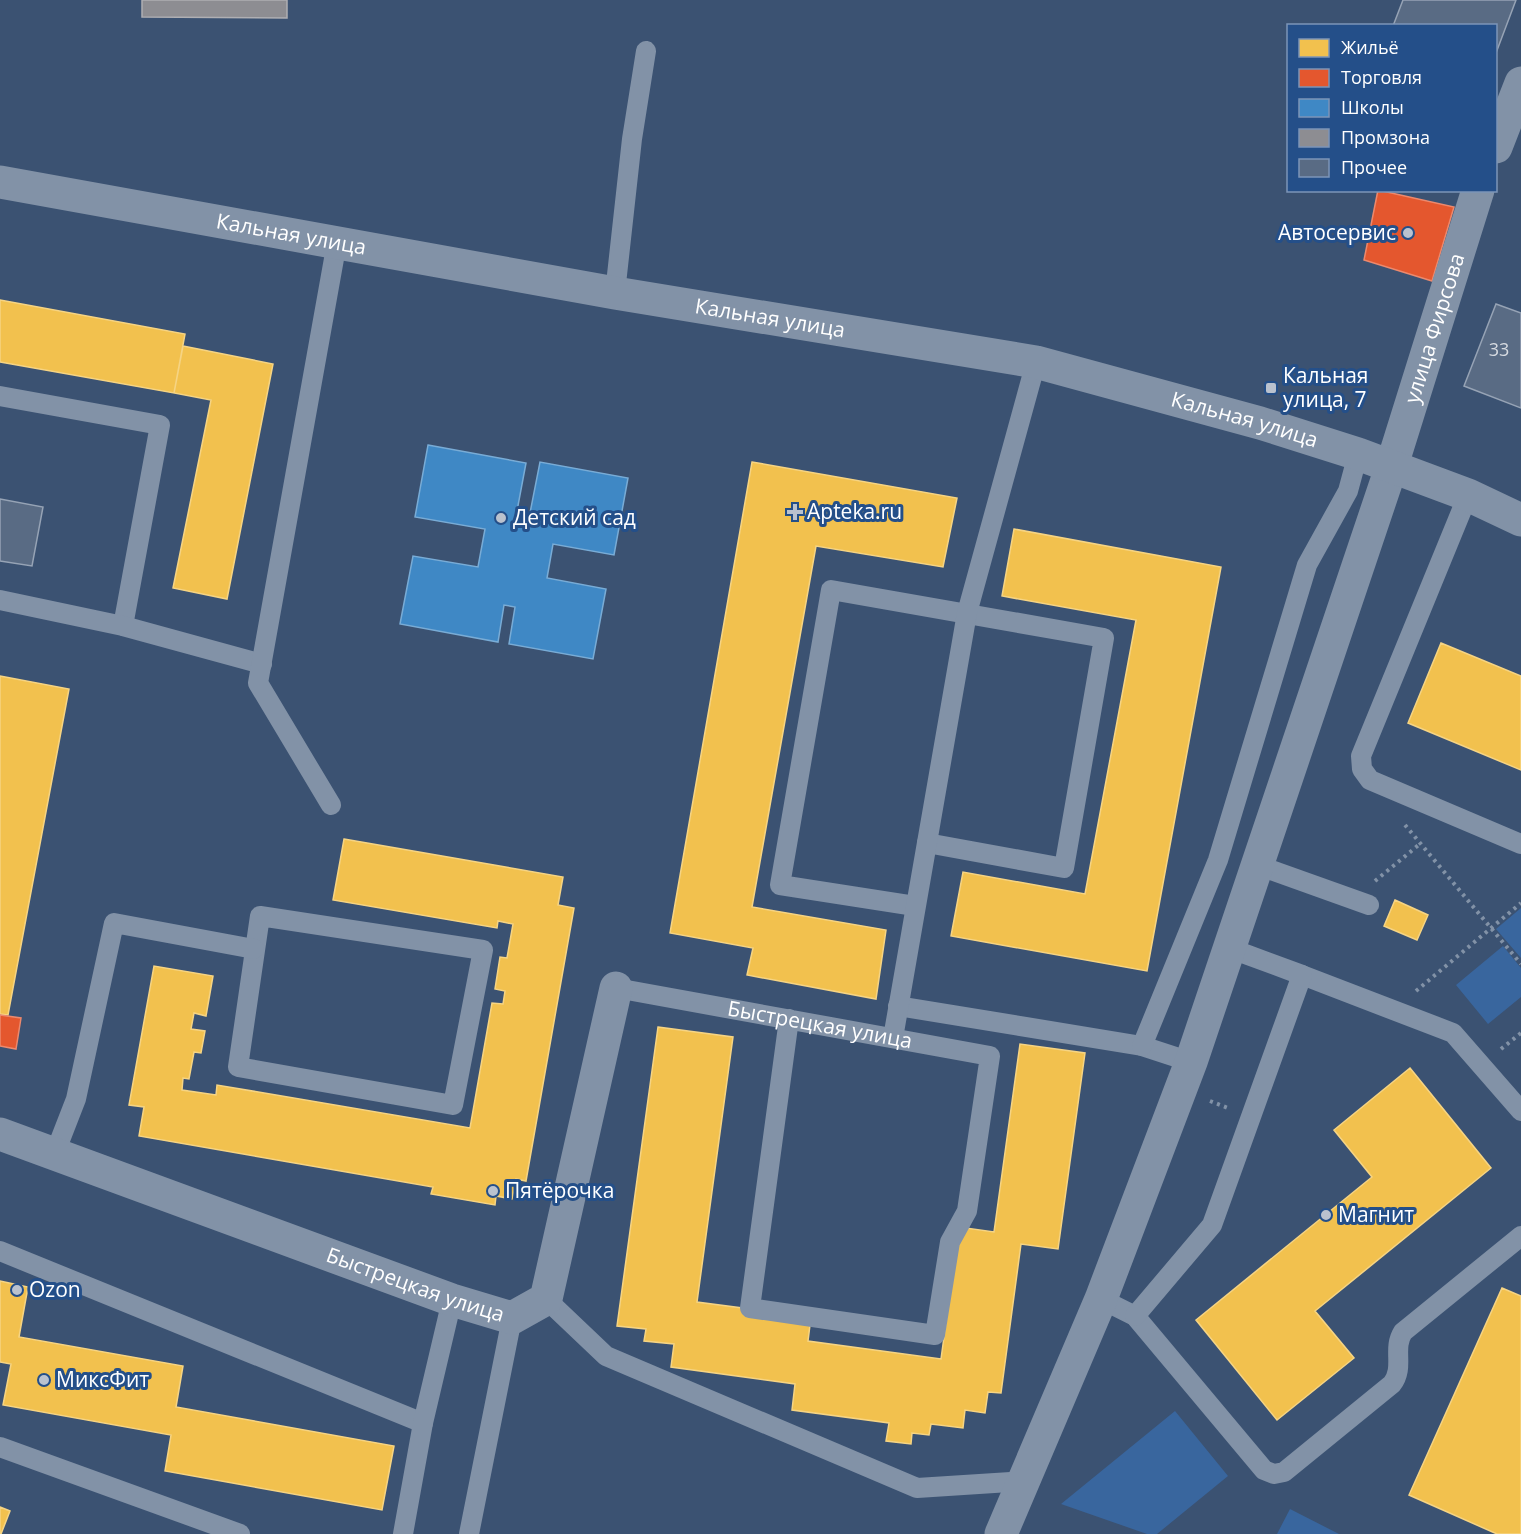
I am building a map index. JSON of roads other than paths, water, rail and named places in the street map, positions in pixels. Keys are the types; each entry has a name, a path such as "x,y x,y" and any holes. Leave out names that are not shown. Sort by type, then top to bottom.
{"street":[{"path":"1497,144 1521,83"},
{"name":"Кальная улица","path":"0,182 615,293 1036,362 1260,423 1392,465 1468,495 1521,520"},
{"name":"улица Фирсова","path":"1001,1534 1101,1299 1191,1062 1392,465 1477,192"},
{"name":"Быстрецкая улица","path":"0,1134 55,1152 452,1300 512,1318 546,1299 616,988"}],"lane":[{"path":"615,293 632,139 645,51"},
{"path":"331,805 258,683 337,242"},
{"path":"893,1038 967,613 1036,362"},
{"path":"0,396 160,425 123,626"},
{"path":"1142,1047 1218,860 1307,566 1348,491 1358,454"},
{"path":"1468,495 1360,756 1362,769 1370,780 1521,844"},
{"path":"915,906 780,885 831,590 1104,638 1064,868 927,843"},
{"path":"0,600 123,626 262,664"},
{"path":"1257,865 1361,902"},
{"path":"260,916 483,950 453,1105 238,1067 254,948 260,916"},
{"path":"55,1152 76,1100 114,923 254,948"},
{"path":"1229,948 1453,1033 1521,1112"},
{"path":"1135,1316 1212,1225 1302,975"},
{"name":"Быстрецкая улица","path":"616,988 789,1019 990,1056 967,1211 950,1242 935,1335 750,1308 789,1019"},
{"path":"898,1006 1142,1047 1191,1062"},
{"path":"1101,1299 1135,1316 1264,1470 1274,1474 1284,1472 1392,1384 1399,1374 1398,1340 1403,1332 1521,1236"},
{"path":"0,1251 423,1423"},
{"path":"546,1299 606,1356 917,1488 1025,1481"},
{"path":"403,1534 423,1423 452,1300"},
{"path":"470,1534 512,1318"},
{"path":"0,1447 240,1534"}],"place":[{"name":"Автосервис","path":"1408,233"},
{"name":"Кальная улица, 7","path":"1271,388"},
{"name":"Apteka.ru","path":"795,512"},
{"name":"Детский сад","path":"501,518"},
{"name":"Пятёрочка","path":"493,1191"},
{"name":"Магнит","path":"1326,1215"},
{"name":"Ozon","path":"17,1290"},
{"name":"МиксФит","path":"44,1380"}]}
